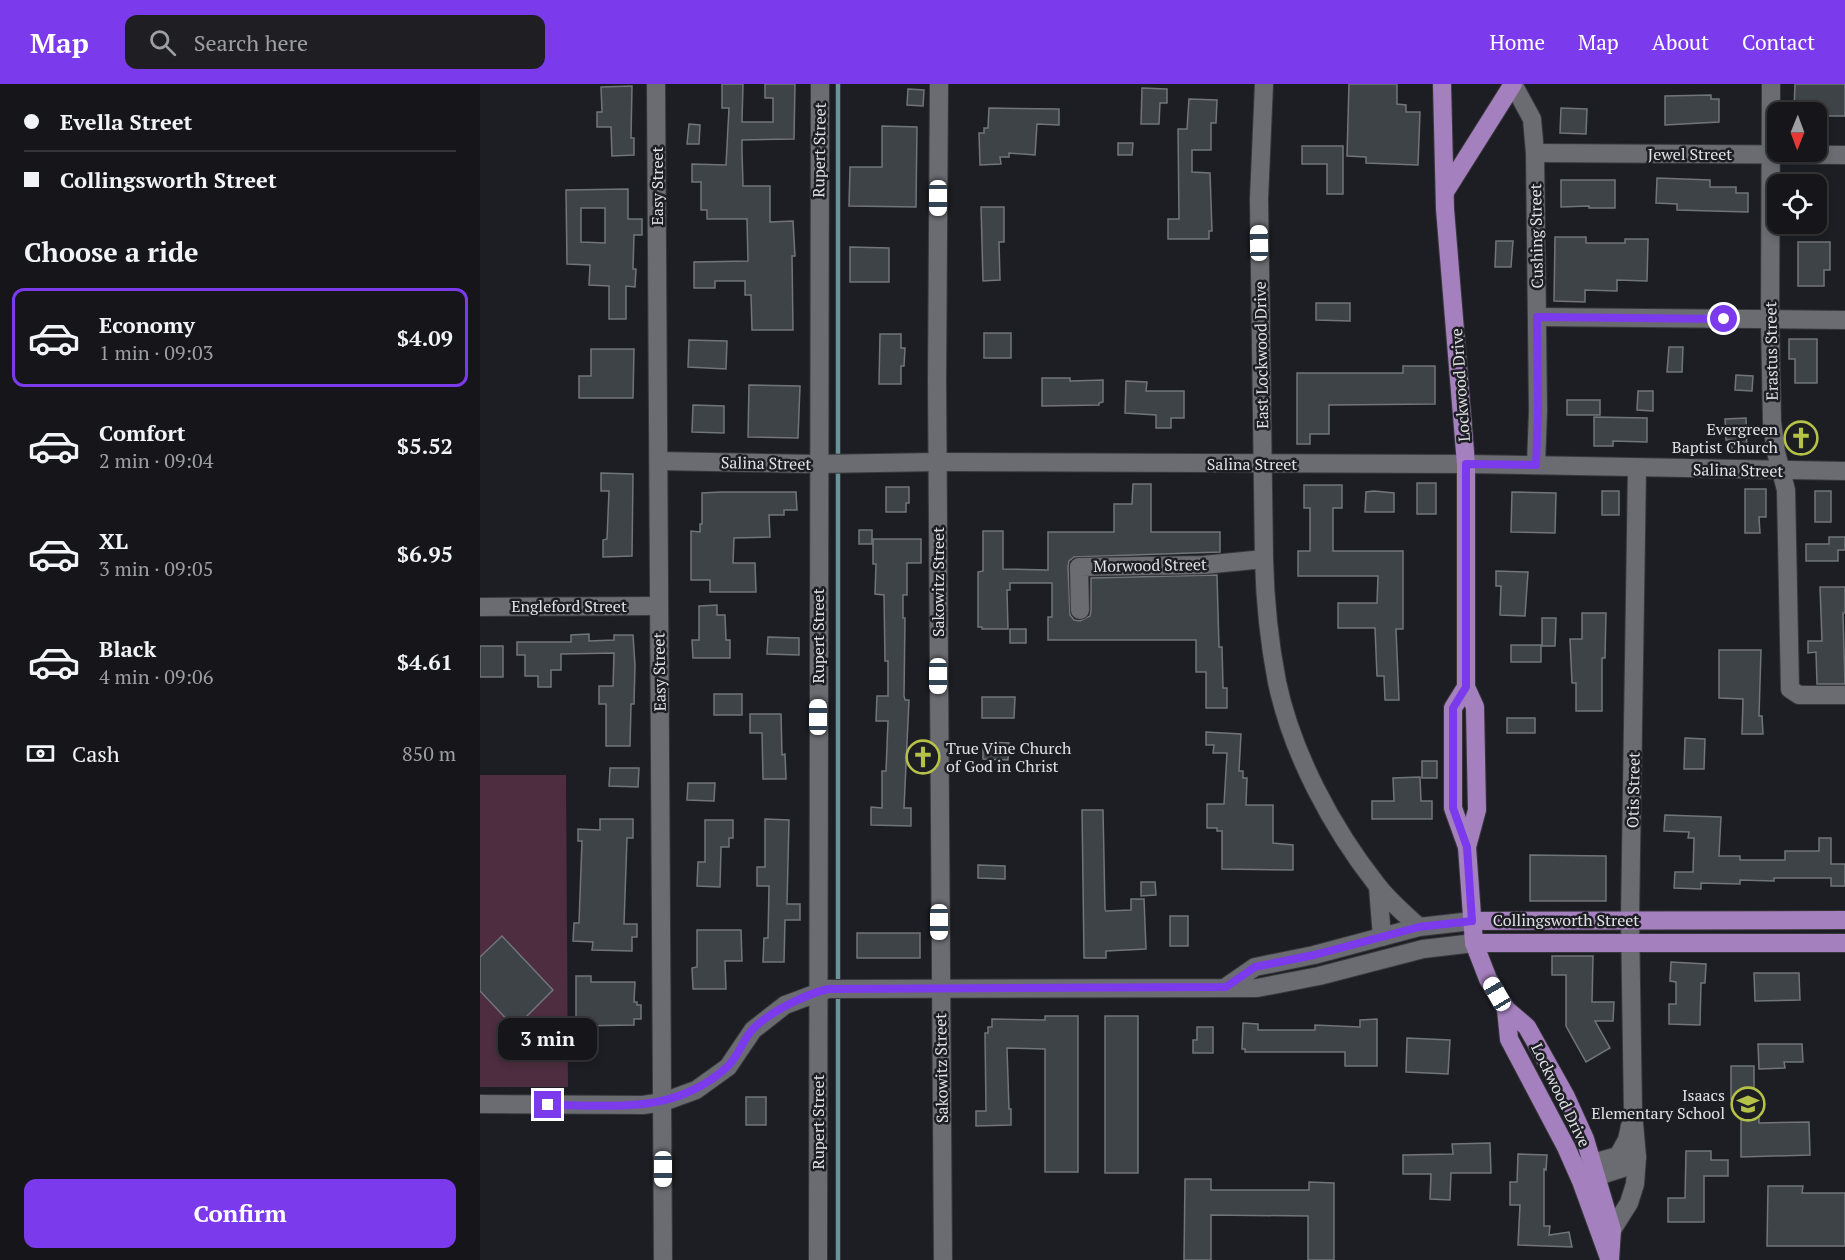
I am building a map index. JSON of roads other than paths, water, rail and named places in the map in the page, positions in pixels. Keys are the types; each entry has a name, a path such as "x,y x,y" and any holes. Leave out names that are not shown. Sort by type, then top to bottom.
{"main road":[{"name":"Lockwood Drive","path":"1442,84 1445,192 1466,464 1466,687 1475,707 1477,810 1467,847 1474,943 1488,979 1506,1009 1509,1038 1586,1172 1612,1230 1610,1260"},
{"path":"1445,192 1513,84"},
{"name":"Collingsworth Street","path":"1472,921 1845,920"},
{"name":"Collingsworth Street","path":"1474,943 1845,943"},
{"name":"Lockwood Drive","path":"1586,1172 1610,1260"}],"street":[{"name":"Easy Street","path":"656,84 663,1260"},
{"name":"Rupert Street","path":"818,1260 830,990 820,84"},
{"name":"Sakowitz Street","path":"939,84 937,462 943,1260"},
{"name":"East Lockwood Drive","path":"1264,84 1259,199 1264,559 1266,608 1277,683 1300,757 1343,839 1378,887 1419,927"},
{"name":"Cushing Street","path":"1513,84 1532,119 1535,153 1538,411 1536,465"},
{"name":"Erastus Street","path":"1771,84 1771,102"},
{"name":"Jewel Street","path":"1535,153 1767,155"},
{"name":"Jewel Street","path":"1827,155 1845,155"},
{"name":"Erastus Street","path":"1771,162 1772,422 1776,452 1786,490 1790,689 1799,695 1845,695"},
{"path":"1537,317 1845,320"},
{"name":"Salina Street","path":"659,461 823,464 937,462 1466,464 1845,471"},
{"name":"Otis Street","path":"1612,1230 1629,1203 1635,1184 1637,1157 1633,1112 1630,919 1637,468"},
{"name":"Morwood Street","path":"1080,610 1079,567 1203,565 1264,559"},
{"name":"Engleford Street","path":"480,607 659,606"},
{"path":"1378,887 1382,937"},
{"name":"Collingsworth Street","path":"1226,987 1255,967 1314,955 1419,927 1472,921"},
{"name":"Collingsworth Street","path":"480,1104 643,1105 663,1102 696,1090 728,1067 753,1030 785,1005 830,990 1257,988 1319,976 1423,949 1474,943"},
{"name":"Otis Street","path":"1586,1172 1618,1156 1627,1140 1633,1112"},
{"path":"1586,1172 1623,1168 1637,1157"}],"waterway":[{"path":"838,84 838,459"},
{"path":"838,468 838,984"},
{"path":"838,993 838,1260"}],"place":[{"name":"Evergreen Baptist Church","path":"1801,438"},
{"name":"True Vine Church of God in Christ","path":"923,757"},
{"name":"Isaacs Elementary School","path":"1748,1104"}]}
